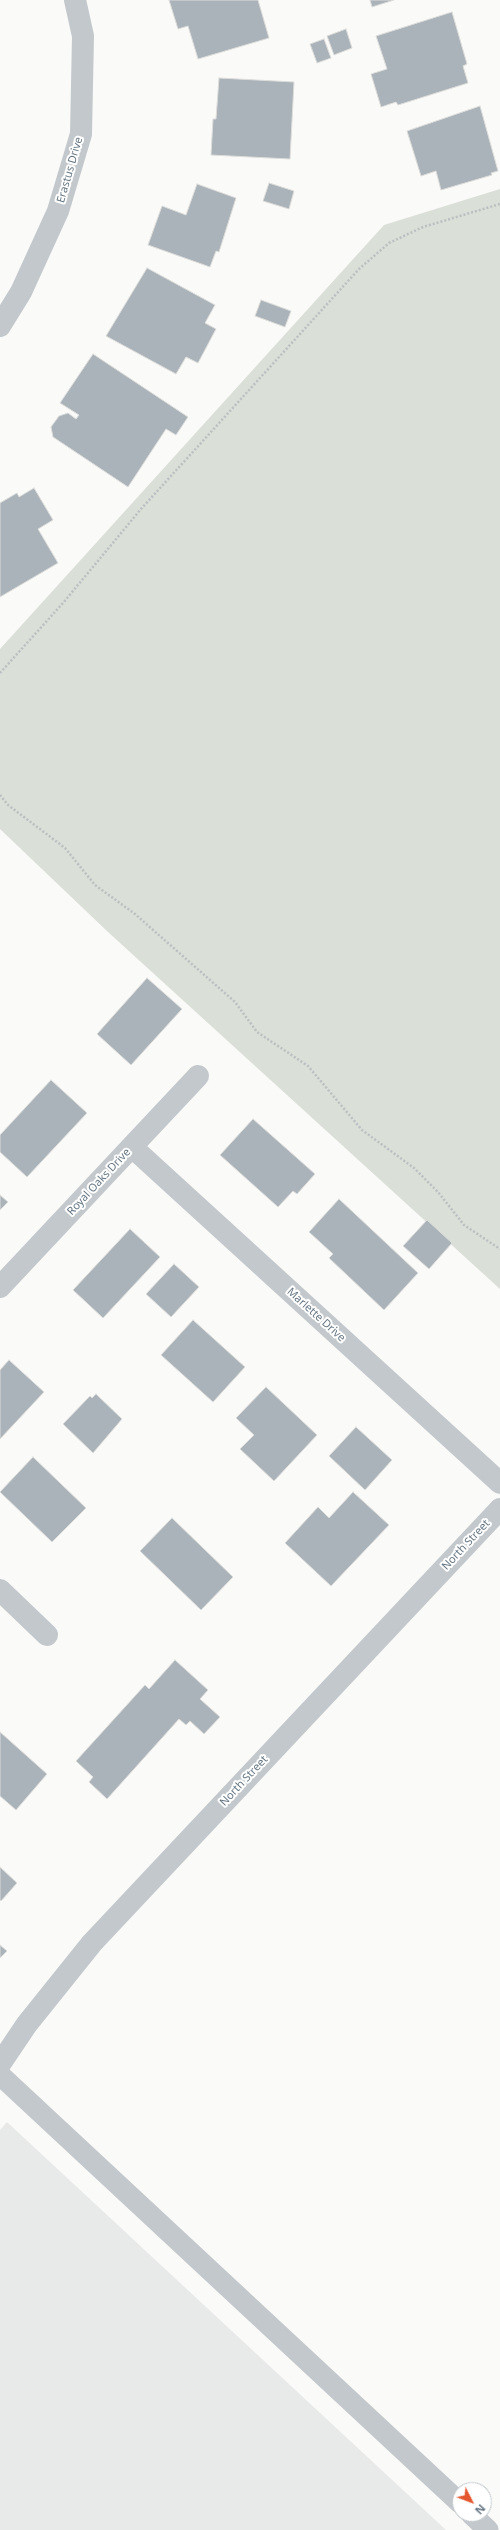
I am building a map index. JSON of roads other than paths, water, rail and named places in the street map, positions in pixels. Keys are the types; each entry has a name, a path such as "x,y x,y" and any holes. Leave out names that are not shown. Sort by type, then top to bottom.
{"street":[{"name":"Erastus Drive","path":"0,326 21,292 58,211 80,134 83,36 75,0"},
{"name":"Royal Oaks Drive","path":"0,1287 198,1076"},
{"name":"Marlette Drive","path":"132,1147 500,1483"},
{"name":"North Street","path":"0,2064 27,2024 92,1943 500,1508"},
{"path":"0,1590 47,1635"}],"lane":[{"path":"0,2075 452,2496"},
{"path":"480,2522 488,2530"}]}
